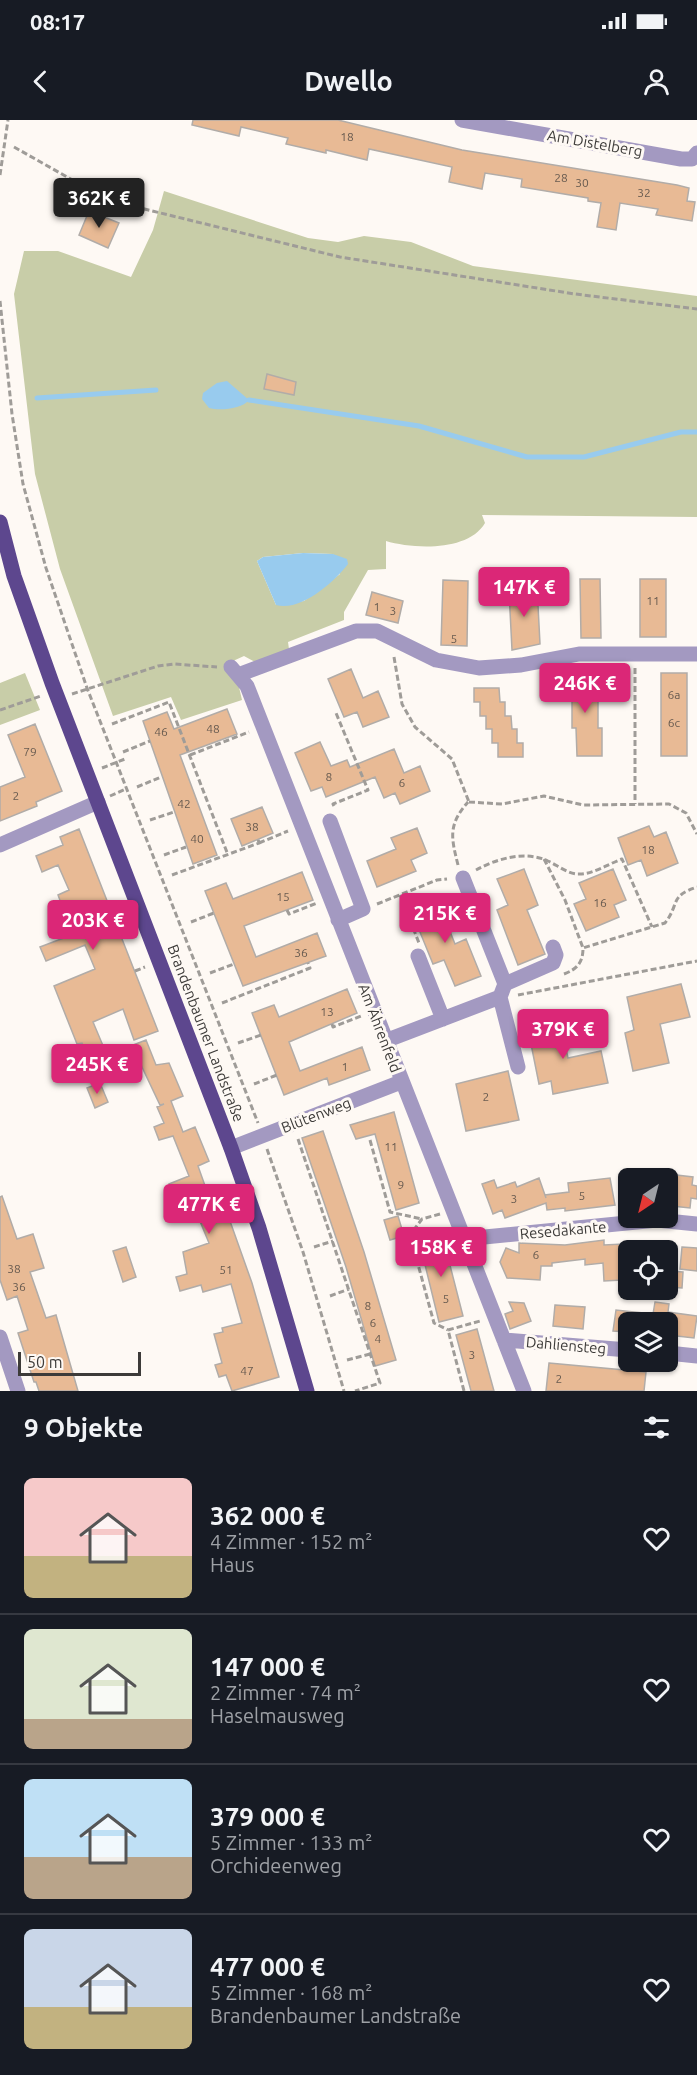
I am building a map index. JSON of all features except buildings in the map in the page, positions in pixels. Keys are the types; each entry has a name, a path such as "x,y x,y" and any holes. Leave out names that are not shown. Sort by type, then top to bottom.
{"main road":[{"name":"Brandenbaumer Landstraße","path":"0,522 33,632 231,1148 259,1228 307,1391"}],"street":[{"name":"Am Distelberg","path":"462,120 694,156"},
{"path":"235,671 356,631 376,631 436,660 478,668 521,665 579,654 697,654"},
{"name":"Am Ährenfeld","path":"235,671 247,686 524,1391"},
{"path":"0,845 98,801"},
{"path":"331,814 363,909 338,920"},
{"path":"463,878 503,991 518,1067"},
{"path":"386,1041 443,1019 503,991 553,963 556,955 553,947"},
{"path":"418,956 443,1019"},
{"name":"Blütenweg","path":"231,1148 402,1082"},
{"name":"Resedakante","path":"464,1239 657,1220 697,1224"},
{"path":"0,1336 18,1391"},
{"name":"Dahliensteg","path":"504,1340 618,1349"},
{"path":"678,1354 697,1356"}],"path":[{"path":"0,176 8,120"},
{"path":"14,147 76,182 132,206 340,257 575,294 697,309"},
{"path":"0,301 10,402 23,484 49,578 87,688 263,1135 312,1280 344,1391"},
{"path":"393,638 394,666 402,704 415,727 452,759 469,802"},
{"path":"634,654 635,804"},
{"path":"71,694 166,665 235,671"},
{"path":"0,710 38,697"},
{"path":"112,724 169,702 228,855"},
{"path":"333,804 368,790 336,713"},
{"path":"190,755 220,742 242,736"},
{"path":"123,752 150,741"},
{"path":"116,762 125,759"},
{"path":"137,787 161,777"},
{"path":"469,802 502,804 544,796 583,805 669,804 686,813 697,834"},
{"path":"463,878 453,844 453,829 456,816 469,802"},
{"path":"331,814 333,804"},
{"path":"331,814 333,804"},
{"path":"150,820 174,812"},
{"path":"172,875 301,825"},
{"path":"164,855 186,846"},
{"path":"363,909 437,880 463,878 488,863 505,858 521,856 544,859 575,874 587,874 622,859 652,927"},
{"path":"544,859 565,900 583,948 583,960 575,969 556,976"},
{"path":"583,948 665,923 673,914 674,902 681,892 697,887"},
{"path":"287,910 289,914 329,898"},
{"path":"191,922 214,913"},
{"path":"503,991 522,996 697,961"},
{"path":"222,1003 310,968 308,963"},
{"path":"210,973 234,964"},
{"path":"135,972 145,967"},
{"path":"332,1024 333,1027 374,1012"},
{"path":"238,1043 261,1035"},
{"path":"254,1084 277,1075"},
{"path":"293,1123 380,1383 355,1391"},
{"path":"370,1140 390,1212 422,1219 453,1210"},
{"path":"422,1219 410,1235 434,1323 448,1330 495,1317"},
{"path":"314,1247 333,1241"},
{"path":"330,1296 349,1289"},
{"path":"448,1330 464,1391"},
{"path":"347,1360 370,1354"}],"green space":[{"path":"164,191 308,238 338,242 364,236 411,242 473,266 697,296 697,517 482,515 485,523 477,532 453,544 410,546 386,541 386,569 368,570 344,612 344,620 288,642 289,649 255,662 244,656 233,661 242,700 181,720 171,697 113,716 60,569 35,474 14,294 24,251 58,251 131,277 153,230","holes":["303,553 333,554 340,574 304,601 276,605 257,561 263,557"]},
{"path":"25,673 40,710 0,725 0,683"}],"water":[{"path":"227,381 249,400 230,408 209,408 202,399 203,393 217,383"},
{"path":"303,553 333,554 347,559 348,564 326,587 306,600 286,606 276,605 257,561 263,557"}],"waterway":[{"path":"37,398 156,390"},
{"path":"249,400 419,426 527,457 584,457 681,432 697,432"}]}
